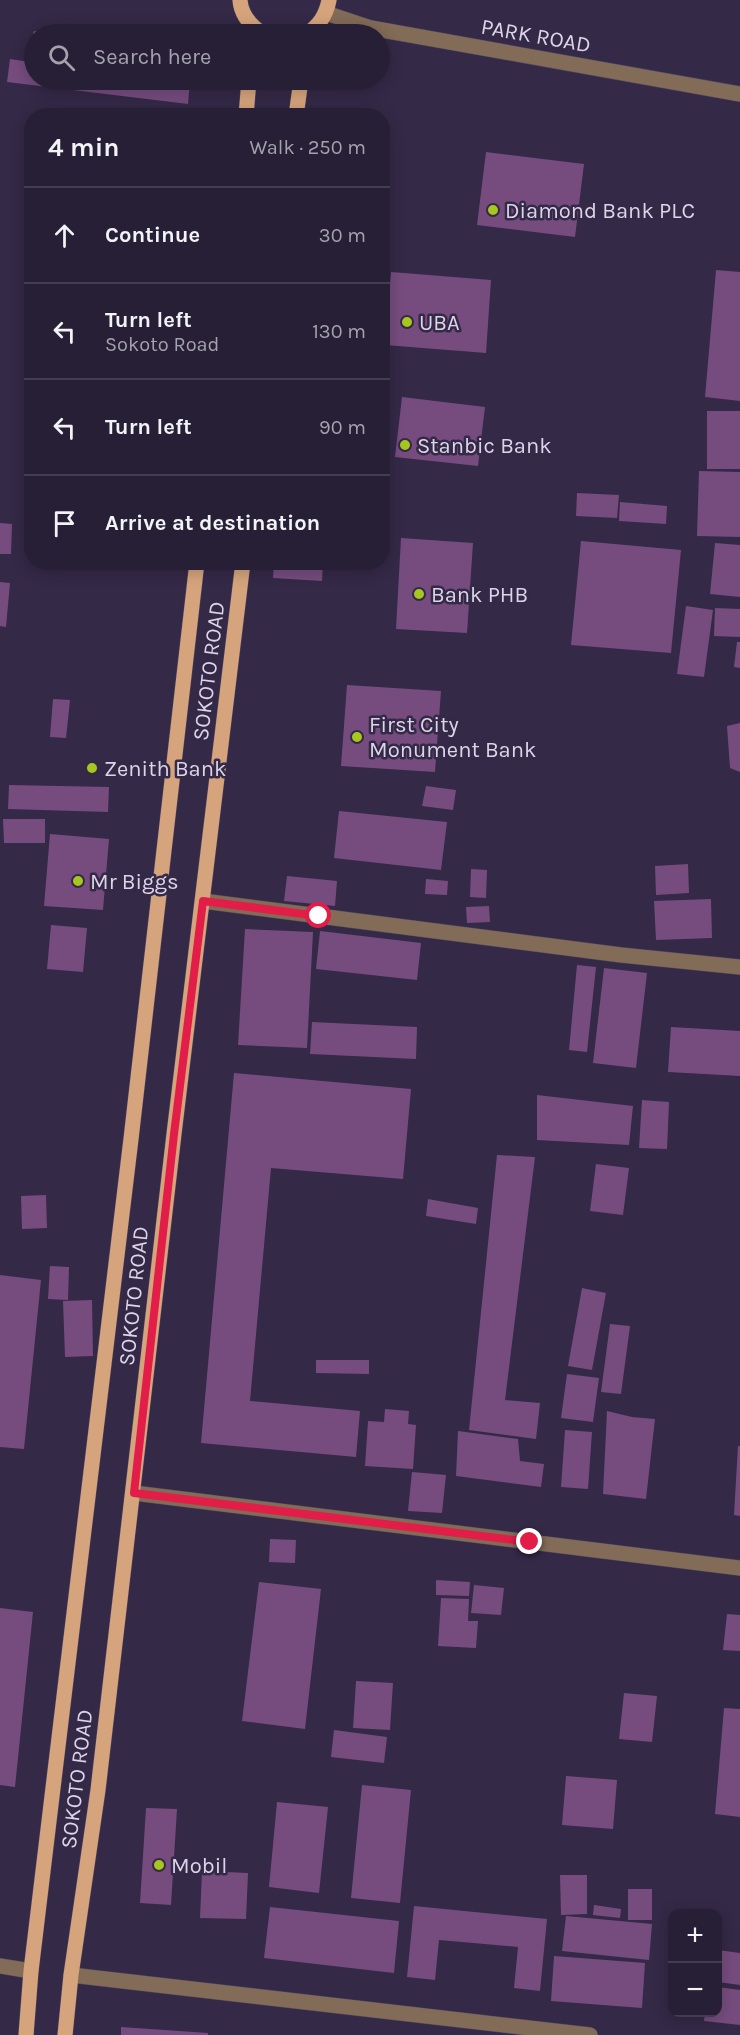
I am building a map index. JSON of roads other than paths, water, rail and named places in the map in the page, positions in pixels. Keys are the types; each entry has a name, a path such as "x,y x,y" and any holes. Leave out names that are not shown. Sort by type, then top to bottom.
{"main road":[{"path":"240,0 245,18 250,24"},
{"path":"319,24 328,6"},
{"path":"247,108 248,90"},
{"path":"298,108 300,90"},
{"name":"SOKOTO ROAD","path":"26,2035 31,1971 196,570"},
{"name":"SOKOTO ROAD","path":"65,2035 134,1493 174,1134 242,570"}],"street":[{"name":"PARK ROAD","path":"328,6 363,24"},
{"name":"PARK ROAD","path":"390,31 740,94"},
{"path":"203,901 621,955 740,967"},
{"path":"134,1493 740,1568"},
{"path":"0,1966 31,1971"},
{"path":"71,1975 590,2035"}],"place":[{"name":"Diamond Bank PLC","path":"493,210"},
{"name":"UBA","path":"407,322"},
{"name":"Stanbic Bank","path":"405,445"},
{"name":"Bank PHB","path":"419,594"},
{"name":"First City Monument Bank","path":"357,737"},
{"name":"Zenith Bank","path":"92,768"},
{"name":"Mr Biggs","path":"78,881"},
{"name":"Mobil","path":"159,1865"}]}
